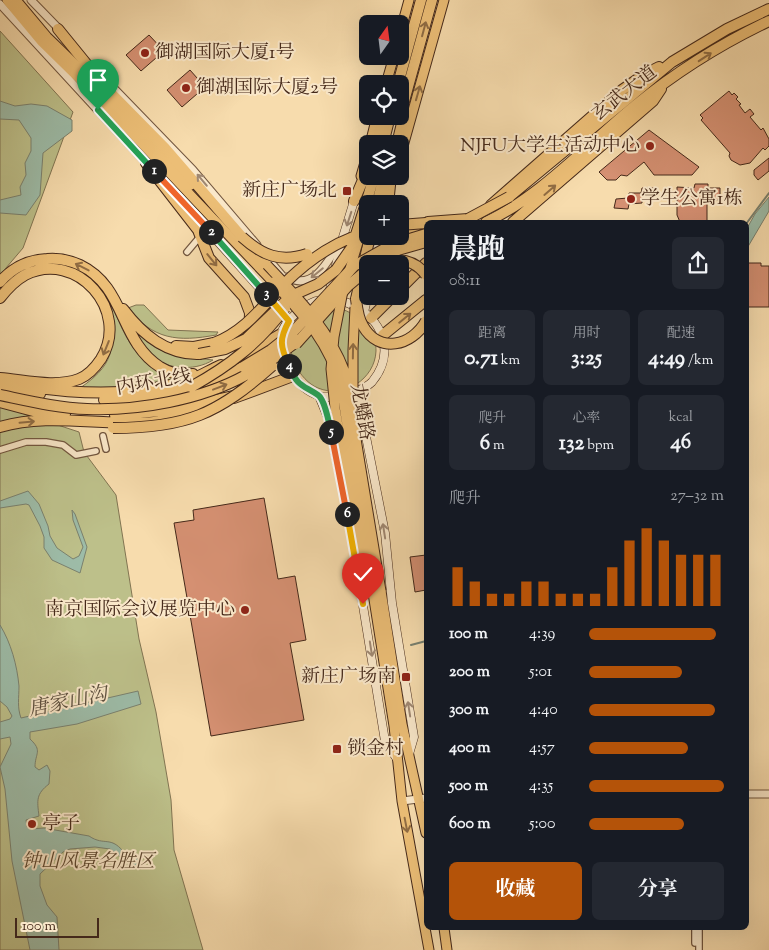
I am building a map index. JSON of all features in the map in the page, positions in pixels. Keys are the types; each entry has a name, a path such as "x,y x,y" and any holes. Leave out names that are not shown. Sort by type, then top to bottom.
{"highway":[{"path":"400,75 421,0"},
{"path":"409,83 432,0"},
{"name":"玄武大道","path":"490,220 515,206 632,101 672,62 727,29 769,9"},
{"name":"玄武大道","path":"468,220 509,197 632,101 664,84 741,34 769,22"},
{"path":"58,29 106,88 164,148 242,237 255,248 274,257 295,258 359,235"},
{"path":"467,220 622,90 645,74 672,62"},
{"path":"399,135 413,69"},
{"path":"515,220 654,101 664,84"},
{"path":"146,163 198,230 209,258 236,287 246,302 250,318 249,344 246,351 239,358"},
{"path":"354,201 361,185"},
{"path":"409,226 424,223"},
{"path":"116,301 138,328 175,352 218,352 246,339 291,296 324,280 340,265 352,248 359,226"},
{"path":"409,229 424,233"},
{"path":"191,387 216,379 257,360 291,334 354,266 392,244 424,235"},
{"path":"390,255 398,250 424,243"},
{"path":"196,351 241,329 254,318 297,271 334,244"},
{"path":"368,245 356,299 363,326 370,335 380,342 388,344 402,343 417,334 424,324"},
{"path":"0,282 24,264 45,259 62,259 78,264 98,277 109,289 132,338 151,361 166,370 181,375 204,373"},
{"path":"409,262 417,265 424,273"},
{"path":"409,280 424,265"},
{"path":"0,298 16,281 31,272 56,269 73,274 82,278 97,291 107,311 109,341 96,368 78,379 58,383 0,379"},
{"path":"54,420 80,426 113,428 165,426 187,420 216,408 232,399 250,385 300,339 359,276"},
{"path":"0,379 22,386 66,392 107,394 153,389 186,381 239,358 272,325 286,307 291,296"},
{"path":"383,335 424,302"},
{"path":"368,315 381,305"},
{"path":"191,387 282,334"},
{"name":"内环北线","path":"0,395 50,405 87,409 135,407 167,402 210,390 245,376 274,359 300,339"},
{"path":"0,428 25,422 54,420 154,422 174,418 293,376"},
{"name":"内环北线","path":"0,385 64,399 120,400 154,396 191,387"},
{"path":"0,402 37,412 125,415 172,410 250,392"}],"main road":[{"name":"龙蟠路","path":"7,0 42,42 94,93 273,282 308,321 328,350 341,386 399,733 409,756 423,799"},
{"name":"龙蟠路","path":"16,0 47,37 81,70 308,310 330,338 340,358 348,385 399,733 398,760 402,801 424,922"},
{"path":"405,15 409,0"},
{"path":"406,135 444,0"},
{"path":"327,300 359,184"},
{"path":"359,239 340,302 331,369 335,408 366,593 363,604"},
{"path":"356,299 353,350 355,419 385,590 392,603"},
{"path":"327,300 350,303 368,315 383,335 384,351 379,370 372,381 357,391 340,398 320,396 309,392 293,376 282,348 282,334 289,321 306,305 316,301 327,300"},
{"path":"368,305 368,315"},
{"path":"357,391 385,533 392,603 414,738 409,756"},
{"path":"320,396 328,418 363,604 386,741 398,760"},
{"name":"龙蟠路","path":"425,930 429,950"},
{"path":"444,930 447,950"}],"street":[{"path":"31,0 193,170 306,305"},
{"path":"0,4 204,224 289,321"},
{"path":"279,271 297,281 305,281 315,276 322,271 343,237"},
{"path":"187,252 198,239"},
{"path":"103,436 106,449"},
{"path":"0,450 26,442 63,445 76,455 96,451"},
{"path":"749,794 769,794"},
{"path":"402,801 423,799"},
{"path":"695,930 697,950"},
{"path":"697,950 699,930"}],"green space":[{"path":"0,31 73,112 23,248 0,275"},
{"path":"107,300 135,350 147,362 173,376 173,379 123,388 80,388 102,369 111,350 111,328 105,301"},
{"path":"144,305 168,330 218,332 216,335 190,338 167,336 147,327 137,319 128,308"},
{"path":"328,308 342,310 354,315 372,333 376,344 374,361 364,378 348,389 338,391 318,388 305,379 295,364 291,347 297,331"},
{"path":"136,332 146,341 163,351 181,356 213,360 197,366 170,366 154,358 148,352"},
{"name":"钟山风景名胜区","path":"0,406 79,432 84,452 116,495 139,639 156,712 171,800 174,850 203,950 0,950"}],"shaded area":[{"path":"0,101 15,106 31,104 47,106 72,120 72,131 43,153 40,195 26,215 0,213 0,200 21,195 20,187 26,175 25,163 31,151 31,138 19,120 0,119"},
{"path":"769,197 769,211 749,245 749,225"},
{"path":"28,491 39,504 50,536 57,548 73,559 79,556 83,547 73,520 72,510 75,514 87,547 80,573 52,560 44,548 44,537 29,505 0,508 0,501"},
{"path":"0,625 7,639 17,670 21,718 138,691 141,704 77,724 30,732 30,739 37,749 35,767 39,770 47,765 50,771 49,784 38,798 39,816 26,820 27,827 89,836 99,841 112,843 126,855 136,857 143,863 141,869 129,864 110,849 95,847 70,849 63,852 40,874 40,886 47,905 57,917 59,950 30,950 12,861 5,789 0,767 11,744 10,737 0,739 0,722 10,719 12,716 7,707 0,701"}],"building":[{"name":"御湖国际大厦1号","path":"149,35 164,51 141,71 126,55"},
{"name":"御湖国际大厦2号","path":"190,70 205,87 182,107 167,90"},
{"path":"729,91 732,95 734,93 738,97 736,99 741,104 739,105 745,113 750,109 754,114 750,117 761,130 763,128 769,139 769,146 765,150 763,148 750,163 740,165 731,160 730,153 701,120 703,118 700,115"},
{"name":"NJFU大学生活动中心","path":"649,130 699,167 692,175 654,175 644,162 627,176 621,175 616,180 607,180 599,172"},
{"path":"769,158 769,171 758,180 754,175 754,170"},
{"path":"695,184 708,184 708,188 720,188 720,200 707,200 707,220 679,220 677,215 677,187 694,188"},
{"name":"学生公寓1栋","path":"642,188 655,188 656,198 642,198 642,203 629,204 628,209 614,208 616,199 628,198 629,193 641,193"},
{"path":"749,263 761,263 761,266 769,266 769,307 749,307"},
{"name":"南京国际会议展览中心","path":"264,498 278,579 295,576 306,640 290,643 304,720 211,736 174,523 194,520 193,510"},
{"path":"424,555 424,590 415,592 410,557"}],"waterway":[{"path":"749,220 769,193"},
{"path":"411,645 424,642"}],"place":[{"name":"御湖国际大厦1号","path":"145,53"},
{"name":"御湖国际大厦2号","path":"186,88"},
{"name":"NJFU大学生活动中心","path":"650,146"},
{"name":"新庄广场北","path":"347,191"},
{"name":"学生公寓1栋","path":"631,199"},
{"name":"南京国际会议展览中心","path":"245,610"},
{"name":"新庄广场南","path":"406,677"},
{"name":"锁金村","path":"337,749"},
{"name":"亭子","path":"32,824"}],"route":[{"path":"98,110 204,224 289,321 282,334 282,348 293,376 309,392 320,396 328,418 350,526 363,604"}],"water label":[{"name":"唐家山沟","path":"68,703"}]}
